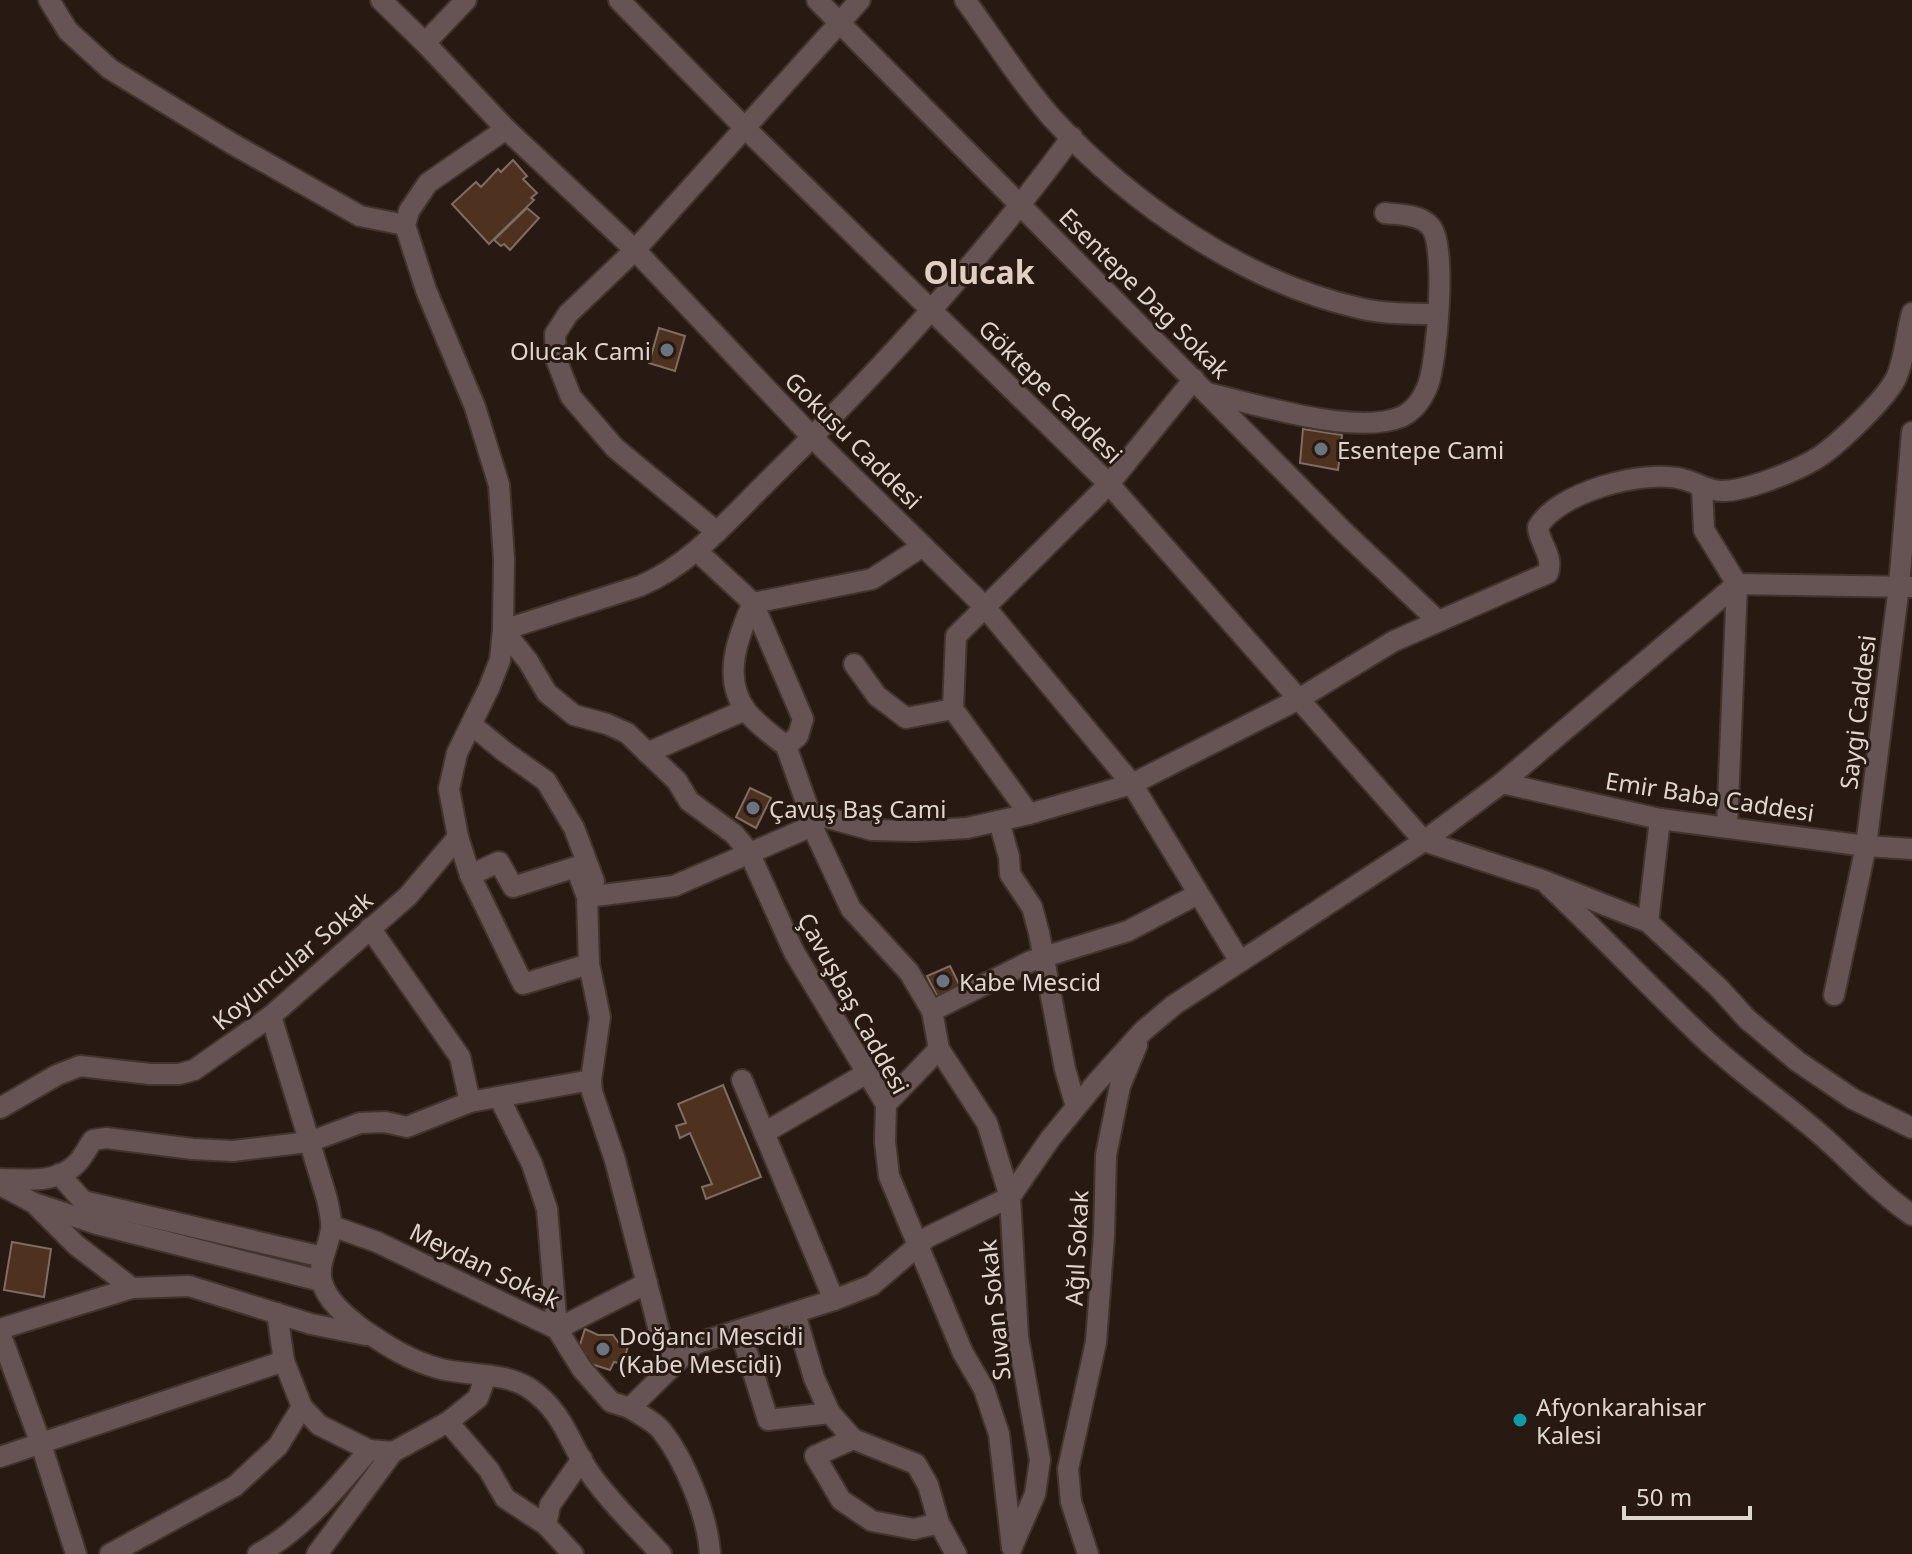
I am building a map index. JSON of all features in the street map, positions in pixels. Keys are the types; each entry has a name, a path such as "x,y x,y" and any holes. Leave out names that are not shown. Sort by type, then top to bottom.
{"street":[{"path":"49,0 68,31 110,69 231,143 360,216 405,225"},
{"name":"Gokusu Caddesi","path":"381,0 506,129 635,250 813,438 985,607 1132,784 1239,960"},
{"path":"425,43 466,0"},
{"name":"Göktepe Caddesi","path":"619,0 745,128 1109,484 1424,841"},
{"name":"Esentepe Dag Sokak","path":"817,0 1343,531 1437,620"},
{"path":"717,532 615,448 571,397 556,359 555,334 568,314 635,250 860,0"},
{"path":"965,0 1023,82 1072,137 1128,189 1187,233 1267,276 1323,299 1362,309 1438,314"},
{"path":"506,129 428,183 409,211 405,225 426,290 475,407 499,485 504,559 500,660 451,772 449,789 458,837 470,875 523,984 589,964"},
{"path":"503,630 661,577 697,551 813,438 931,309 1022,206 1072,137"},
{"path":"1029,814 953,709 956,636 1109,484 1201,386 1332,421 1377,422 1400,417 1418,404 1427,388 1434,363 1438,241 1435,233 1419,218 1385,213"},
{"path":"593,896 674,886 697,878 811,820 872,830 967,828 1029,814 1132,784 1297,700 1394,641 1548,573 1550,557 1539,536 1538,527 1576,496 1635,477 1681,478 1722,491 1746,487 1815,459 1861,420 1896,378 1912,313"},
{"name":"Saygi Caddesi","path":"1834,995 1866,846 1905,586 1912,432"},
{"path":"1702,487 1704,530 1737,584 1727,827"},
{"path":"753,603 872,579 923,546"},
{"path":"697,551 753,603 803,719 798,736 786,746"},
{"path":"630,1408 695,1344 872,1285 928,1237 1010,1197 1050,1139 1143,1031 1174,1005 1239,960 1424,841 1502,783 1737,584 1905,586"},
{"path":"753,603 741,631 732,674 745,710 786,746 811,820 851,909 909,972 932,1011 939,1049 886,1104"},
{"name":"Çavuşbaş Caddesi","path":"503,630 528,661 547,693 574,715 627,733 677,781 699,811 734,834 749,852 794,952 886,1104 885,1142 889,1176 963,1353 984,1389 999,1434 1010,1551"},
{"path":"854,664 877,696 906,718 953,709"},
{"path":"647,753 745,710"},
{"path":"472,725 546,781 574,828 593,896 589,964 600,1017 592,1092 615,1160 669,1369"},
{"name":"Emir Baba Caddesi","path":"1502,783 1660,819 1866,846 1912,849"},
{"path":"1648,922 1660,819"},
{"path":"999,821 1009,857 1010,874 1032,907 1065,1069 1076,1107"},
{"name":"Koyuncular Sokak","path":"1,1105 80,1066 150,1074 179,1074 194,1070 271,1016 408,896 458,837"},
{"path":"1424,841 1542,880 1648,922 1719,988 1747,1019 1797,1061 1853,1099 1912,1128"},
{"path":"470,875 499,862 513,887 576,867 593,896"},
{"path":"1542,880 1615,948 1696,1031 1822,1136 1884,1196 1912,1215"},
{"path":"932,1011 1044,957 1128,931 1198,894"},
{"path":"370,928 460,1057 470,1102"},
{"path":"271,1016 327,1199 332,1226 323,1257 321,1281 331,1300 374,1337 413,1361 443,1369 512,1379 531,1390 552,1409 571,1436 588,1471 661,1554"},
{"name":"Ağıl Sokak","path":"1088,1554 1071,1502 1068,1469 1096,1342 1106,1155 1120,1086 1143,1031"},
{"name":"Suvan Sokak","path":"939,1049 987,1123 1010,1197 1018,1337 1038,1446 1039,1471 1035,1494 1010,1551"},
{"path":"764,1133 867,1073"},
{"path":"0,1179 43,1180 59,1174 74,1167 93,1140 106,1138 233,1151 309,1142 360,1123 385,1122 407,1127 470,1102 591,1080"},
{"path":"742,1080 834,1300"},
{"path":"499,1097 532,1164 547,1209 557,1329 647,1283"},
{"path":"59,1174 83,1201 323,1257"},
{"path":"0,1185 34,1203 97,1224 321,1281"},
{"path":"34,1203 76,1245 132,1288"},
{"name":"Meydan Sokak","path":"332,1226 377,1242 557,1329 582,1369 611,1402 630,1408 660,1428 693,1489 709,1534 710,1554"},
{"path":"76,1554 0,1331 132,1288 189,1286 311,1324 374,1337"},
{"path":"277,1313 284,1361 302,1407 319,1425 369,1450 393,1452"},
{"path":"795,1313 814,1378 830,1413 853,1439 916,1464 928,1485 939,1523 956,1554"},
{"path":"740,1330 768,1420 830,1413"},
{"path":"0,1457 284,1361"},
{"path":"317,1554 393,1452 448,1422 478,1398 486,1376"},
{"path":"110,1554 235,1486 278,1446 302,1407"},
{"path":"448,1422 489,1470 505,1498 546,1525 573,1554"},
{"path":"853,1439 815,1456 841,1500 872,1521 914,1529 939,1523"},
{"path":"258,1554 275,1545 333,1493 369,1450"},
{"path":"546,1525 550,1505 582,1459"},
{"path":"1039,1471 1068,1469"},
{"path":"288,1533 309,1554"}],"building":[{"path":"513,160 527,176 523,179 537,193 531,198 534,200 489,244 452,204 476,182 481,187 498,169 501,172"},
{"path":"527,208 539,218 510,250 504,244 501,246 494,240"},
{"name":"Olucak Cami","path":"659,328 685,336 675,371 649,363"},
{"name":"Esentepe Cami","path":"1303,429 1342,435 1338,470 1300,463"},
{"name":"Çavuş Baş Cami","path":"750,788 771,798 756,828 736,817"},
{"name":"Kabe Mescid","path":"950,966 960,986 937,996 927,976"},
{"path":"723,1085 761,1177 706,1199 702,1187 712,1184 690,1133 680,1138 676,1126 686,1123 678,1104"},
{"path":"12,1242 51,1249 44,1297 4,1290"},
{"name":"Doğancı Mescidi (Kabe Mescidi)","path":"585,1329 598,1335 613,1335 618,1342 628,1346 623,1364 614,1362 610,1370 585,1362 586,1354 578,1351"}],"place":[{"name":"Olucak Cami","path":"667,350"},
{"name":"Esentepe Cami","path":"1321,449"},
{"name":"Çavuş Baş Cami","path":"753,808"},
{"name":"Kabe Mescid","path":"943,981"},
{"name":"Doğancı Mescidi (Kabe Mescidi)","path":"603,1349"},
{"name":"Afyonkarahisar Kalesi","path":"1520,1420"}],"district":[{"name":"Olucak","path":"979,271"}]}
